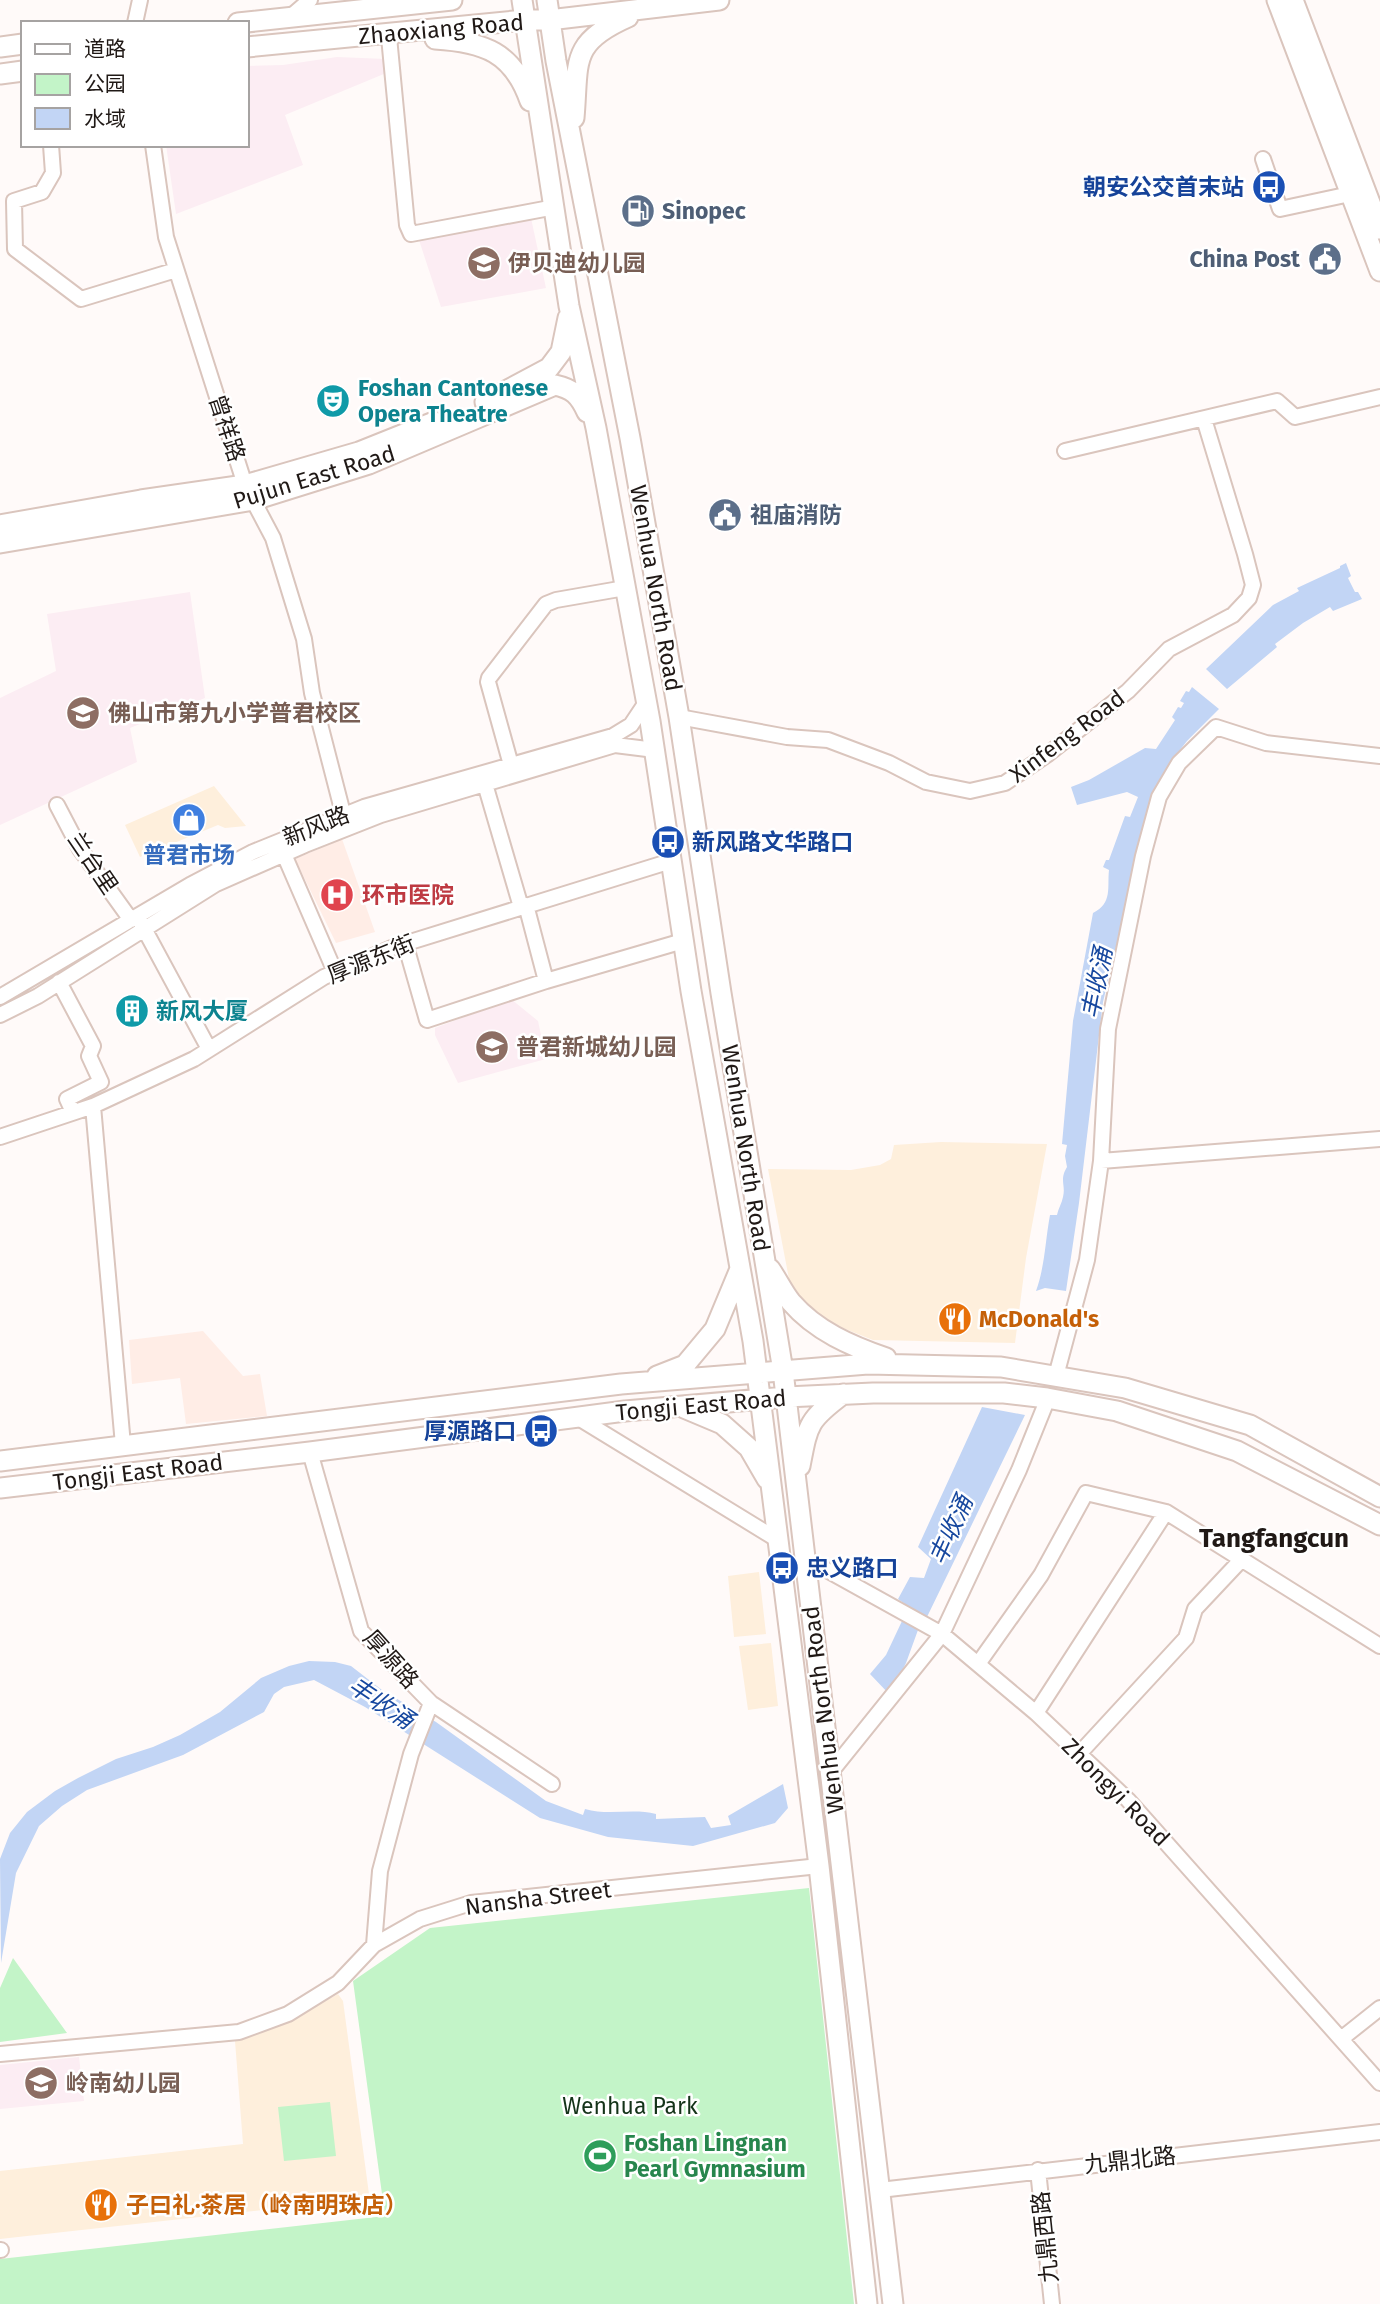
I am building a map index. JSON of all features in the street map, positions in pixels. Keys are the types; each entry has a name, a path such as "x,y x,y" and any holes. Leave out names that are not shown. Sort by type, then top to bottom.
{"main road":[{"path":"394,7 422,0"},
{"name":"Zhaoxiang Road","path":"248,22 452,0"},
{"name":"Wenhua North Road","path":"522,0 569,306 596,428 647,701 683,941 761,1399 819,1867 867,2304"},
{"name":"Zhaoxiang Road","path":"248,47 525,20 548,10 648,8 719,0"},
{"path":"1277,0 1380,271"},
{"path":"1293,0 1380,229"},
{"path":"572,144 577,65 584,48 605,27 648,8"},
{"name":"Wenhua North Road","path":"548,10 630,438 679,717 783,1371 893,2304"},
{"path":"382,36 475,43 504,59 523,81 546,143"},
{"path":"0,47 21,44"},
{"path":"0,74 21,71"},
{"path":"569,306 566,337 552,376 579,395 596,428"},
{"name":"Pujun East Road","path":"0,543 249,493 359,453 552,376"},
{"name":"Pujun East Road","path":"0,525 141,500 249,493"},
{"path":"765,1262 791,1302 816,1325 851,1346 904,1365"},
{"path":"642,1383 685,1365 715,1329 740,1268"},
{"name":"Tongji East Road","path":"0,1461 122,1444 300,1426 642,1383 868,1364 1001,1367 1125,1388 1250,1426 1380,1497"},
{"name":"Tongji East Road","path":"0,1488 680,1406 843,1394 1004,1393 1117,1411 1237,1451 1380,1525"},
{"path":"796,1485 806,1434 816,1415 843,1394"},
{"path":"680,1406 722,1424 749,1448 772,1488"}],"street":[{"path":"135,21 140,0"},
{"path":"288,18 310,0"},
{"path":"382,36 407,225 411,234 555,207"},
{"path":"51,147 53,173 42,192 14,201 15,249 81,299 176,270"},
{"name":"曾祥路","path":"153,147 166,237 249,493 273,538 304,639 312,693 345,822"},
{"path":"1263,159 1280,209 1350,194"},
{"path":"1065,451 1277,401 1295,417 1380,397"},
{"name":"Xinfeng Road","path":"679,717 787,737 828,740 890,763 926,782 970,791 1005,783 1048,754 1128,691 1169,649 1233,615 1249,598 1253,585 1204,419"},
{"path":"511,765 489,678 546,604 625,588"},
{"name":"新风路","path":"345,822 365,807 613,736 631,725 647,701"},
{"path":"1056,1376 1087,1260 1101,1161 1108,1029 1143,856 1159,797 1179,763 1216,727 1266,743 1380,756"},
{"name":"新风路","path":"0,997 281,848 345,822 381,815 615,745 655,750"},
{"path":"485,784 546,981"},
{"name":"兰台里","path":"57,805 80,849 138,922 209,1049"},
{"path":"281,848 335,972"},
{"name":"厚源东街","path":"1,1135 93,1106 194,1059 335,972 405,943 671,861"},
{"name":"新风路","path":"0,1015 59,982 138,922"},
{"path":"405,943 427,1020 546,981 683,941"},
{"path":"59,982 93,1046 89,1056 101,1082 67,1098 73,1112"},
{"path":"93,1106 122,1444"},
{"path":"1101,1161 1380,1139"},
{"path":"830,1773 939,1632 1019,1470 1048,1398"},
{"path":"577,1417 779,1540"},
{"name":"厚源路","path":"310,1452 361,1631 432,1703 411,1754 380,1871 374,1945"},
{"path":"978,1664 1041,1575 1086,1493 1167,1512 1380,1646"},
{"path":"1036,1713 1167,1512"},
{"name":"Zhongyi Road","path":"805,1558 939,1632 1036,1713 1128,1800 1380,2082"},
{"path":"1079,1754 1186,1638 1195,1609 1242,1559"},
{"path":"432,1703 552,1784"},
{"name":"Nansha Street","path":"0,2054 239,2032 288,2014 338,1983 374,1945 419,1919 471,1903 819,1867"},
{"path":"1341,2039 1380,2008"},
{"name":"九鼎北路","path":"880,2189 1380,2132"},
{"name":"九鼎西路","path":"1038,2170 1052,2304"}],"shaded area":[{"path":"337,57 386,59 391,71 285,115 303,165 176,214 166,147 248,147 248,66 283,65"},
{"name":"伊贝迪幼儿园","path":"531,218 546,288 441,307 418,237"},
{"name":"佛山市第九小学普君校区","path":"190,592 205,698 130,728 137,762 0,825 0,698 56,671 47,614"},
{"name":"普君市场","path":"214,786 246,826 225,828 218,825 140,857 125,825"},
{"name":"环市医院","path":"342,839 375,932 336,943 295,859"},
{"name":"普君新城幼儿园","path":"511,999 538,1021 546,1059 458,1083 435,1035 435,1028"},
{"path":"941,1142 1047,1144 1026,1258 1015,1343 873,1340 835,1325 808,1309 789,1279 768,1169 851,1170 880,1165 891,1159 894,1145"},
{"path":"203,1331 243,1376 260,1374 267,1416 186,1424 180,1378 132,1384 129,1340"},
{"path":"759,1572 766,1634 734,1637 728,1576"},
{"path":"771,1643 778,1706 748,1710 739,1646"},
{"path":"338,1994 343,2001 369,2194 364,2199 0,2239 0,2171 243,2144 235,2041 284,2024"},
{"name":"岭南幼儿园","path":"79,2057 84,2101 0,2109 0,2065"}],"green space":[{"name":"Wenhua Park","path":"809,1888 854,2304 0,2304 0,2259 385,2216 353,1981 430,1928"},
{"path":"13,1958 67,2033 0,2042 0,1988"},
{"path":"330,2102 336,2156 284,2161 278,2107"}],"water":[{"path":"1346,563 1351,576 1348,578 1362,599 1333,611 1330,607 1303,623 1275,644 1277,647 1227,689 1206,669 1273,605 1299,591 1297,588"},
{"name":"丰收涌","path":"1192,687 1219,709 1172,760 1157,787 1146,819 1103,1002 1066,1291 1045,1288 1036,1291 1050,1215 1057,1215 1064,1193 1067,1145 1062,1144 1073,1021 1093,913 1106,899 1109,870 1103,867 1106,860 1109,860 1125,816 1130,817 1138,797 1127,792 1077,805 1071,787 1089,780 1145,748 1156,749 1175,720 1172,717 1178,707 1181,708 1184,703 1180,701"},
{"name":"丰收涌","path":"982,1407 1025,1415 926,1619 898,1599 910,1577 924,1578 931,1559 918,1547"},
{"path":"902,1621 918,1630 890,1695 870,1674 886,1655"},
{"name":"丰收涌","path":"309,1661 351,1666 382,1690 436,1722 546,1801 583,1815 585,1809 638,1812 656,1814 656,1819 705,1817 711,1828 731,1825 728,1816 783,1784 788,1808 775,1823 693,1846 608,1837 540,1818 365,1707 314,1680 284,1687 274,1694 264,1712 183,1755 87,1790 62,1806 39,1826 16,1873 1,1963 0,1859 10,1833 27,1812 78,1778 116,1759 180,1735 220,1712 261,1678"}],"place":[{"name":"朝安公交首末站","path":"1269,187"},
{"name":"Sinopec","path":"638,211"},
{"name":"China Post","path":"1325,259"},
{"name":"伊贝迪幼儿园","path":"484,263"},
{"name":"Foshan Cantonese Opera Theatre","path":"333,401"},
{"name":"祖庙消防","path":"725,515"},
{"name":"佛山市第九小学普君校区","path":"83,713"},
{"name":"普君市场","path":"189,820"},
{"name":"新风路文华路口","path":"668,842"},
{"name":"环市医院","path":"337,895"},
{"name":"新风大厦","path":"132,1011"},
{"name":"普君新城幼儿园","path":"492,1047"},
{"name":"McDonald's","path":"955,1319"},
{"name":"厚源路口","path":"541,1431"},
{"name":"忠义路口","path":"782,1568"},
{"name":"岭南幼儿园","path":"41,2083"},
{"name":"Foshan Lingnan Pearl Gymnasium","path":"600,2156"},
{"name":"子曰礼·茶居（岭南明珠店）","path":"101,2205"}],"district":[{"name":"Tangfangcun","path":"1274,1538"}]}
